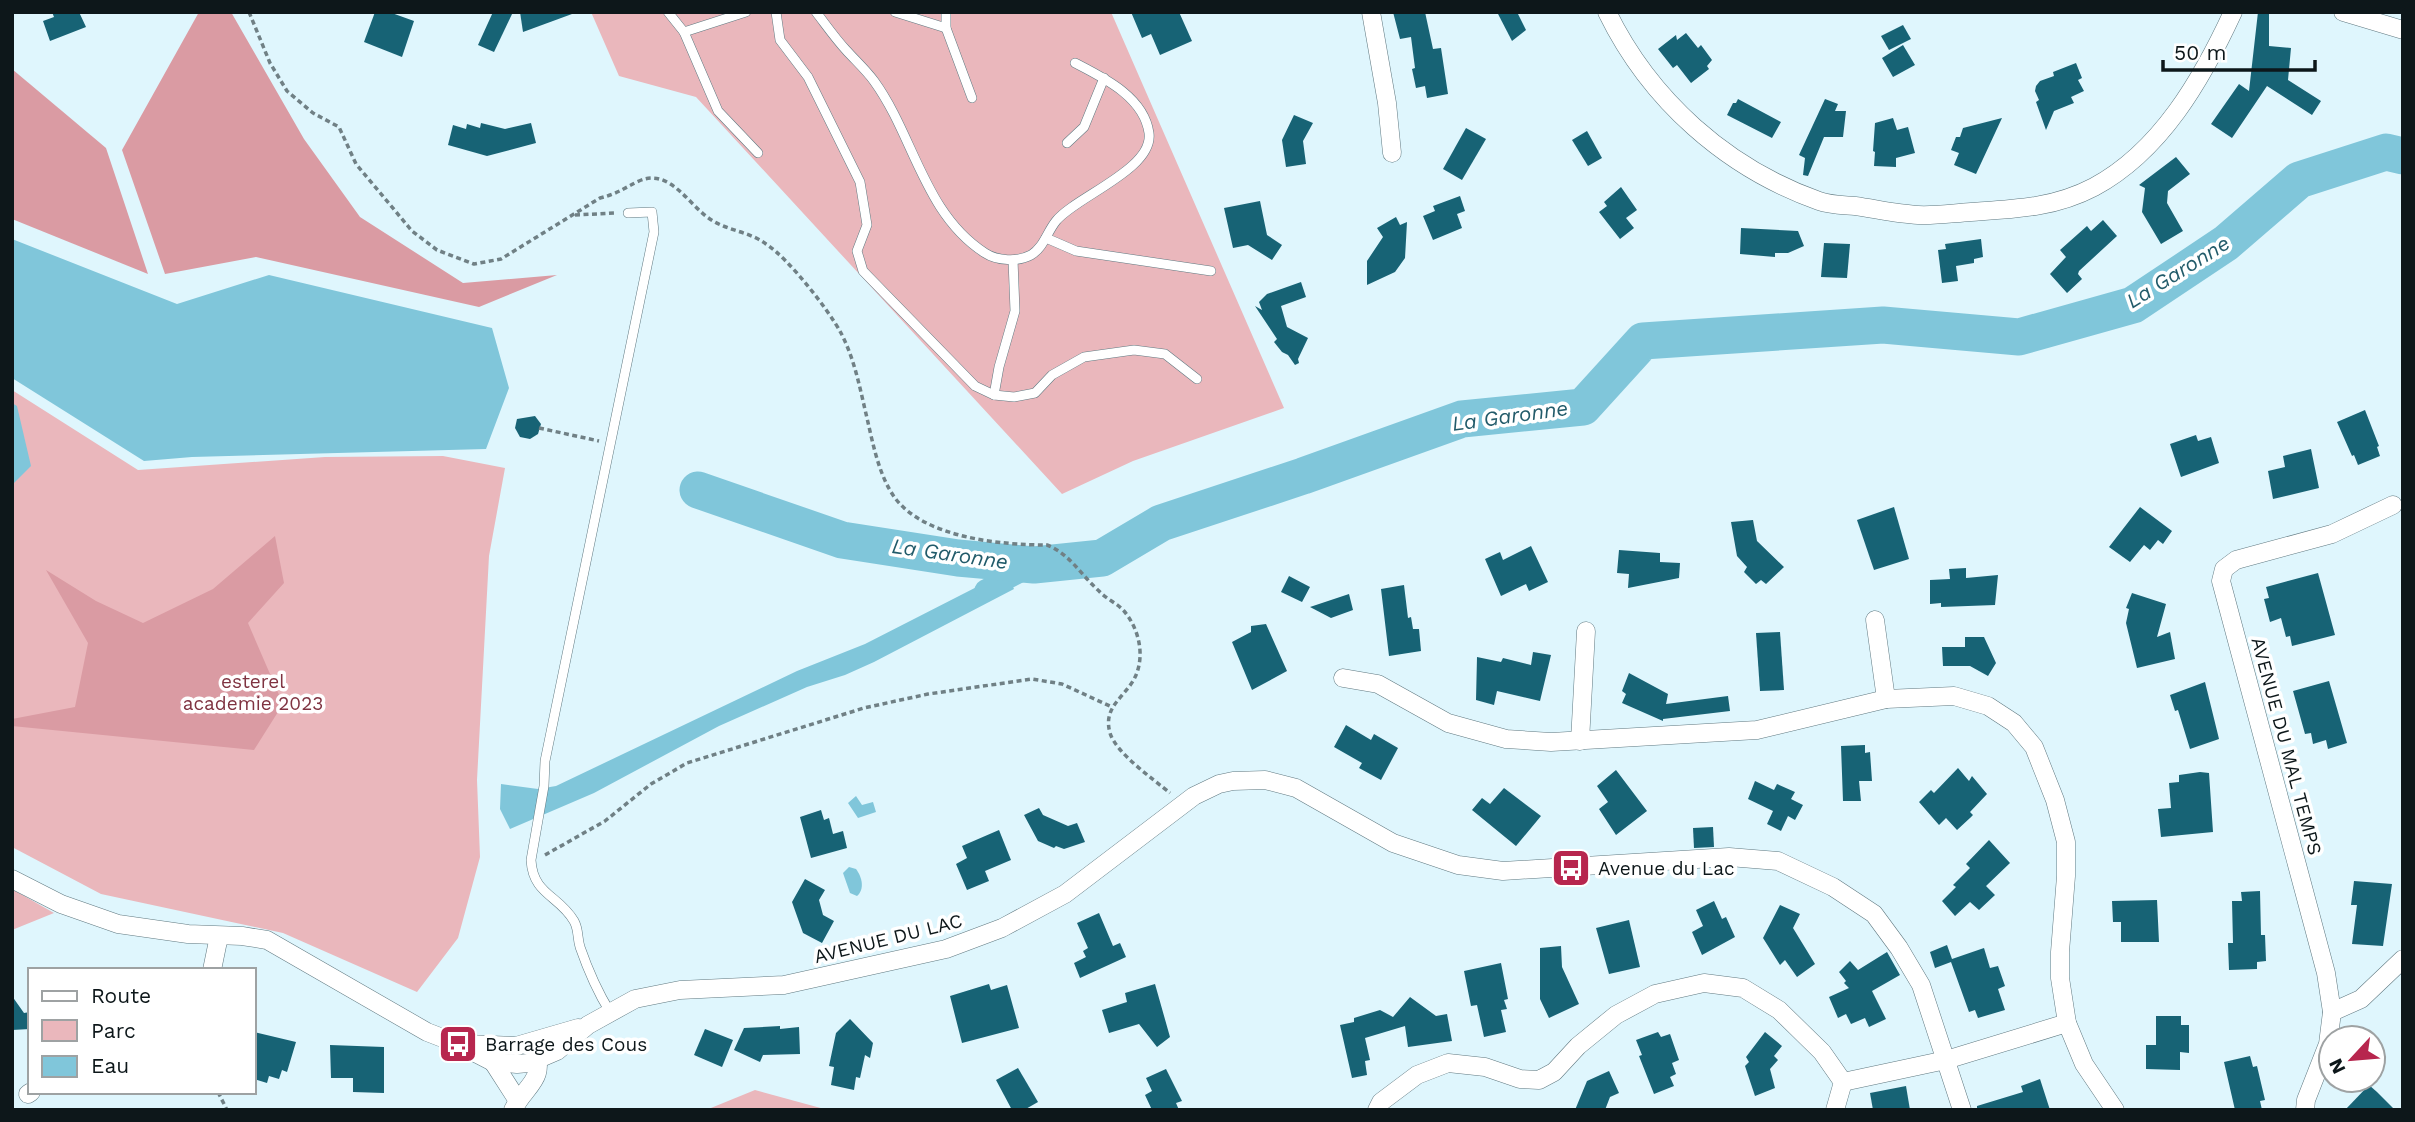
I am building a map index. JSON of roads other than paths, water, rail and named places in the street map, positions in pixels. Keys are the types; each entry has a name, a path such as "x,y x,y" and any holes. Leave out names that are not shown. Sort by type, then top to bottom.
{"street":[{"path":"1371,12 1388,103 1392,153"},
{"path":"1607,12 1645,75 1675,111 1708,139 1765,177 1821,202 1920,215 2053,205 2095,186 2133,159 2170,120 2198,80 2234,12"},
{"path":"2343,12 2403,30"},
{"name":"AVENUE DU MAL TEMPS","path":"2305,1110 2306,1100 2328,1044 2332,1012 2326,973 2221,581 2224,569 2236,560 2332,534 2393,505"},
{"path":"1875,620 1886,699"},
{"path":"1580,741 1586,631"},
{"path":"1343,678 1378,684 1448,723 1506,739 1551,742 1757,730 1886,699 1954,696 1989,706 2014,723 2034,747 2055,800 2066,842 2060,978 2067,1023 2084,1064 2115,1110"},
{"name":"AVENUE DU LAC","path":"12,879 61,904 118,924 267,940 426,1032 458,1044 493,1062 526,1053 588,1025 635,999 659,993 785,985 946,949 1002,928 1065,894 1182,804 1206,789 1250,779 1296,788 1393,843 1458,864 1503,871 1729,857 1778,861 1833,887 1874,914 1921,985 1962,1110"},
{"path":"212,968 219,936"},
{"path":"2332,1012 2361,999 2403,959"},
{"path":"1377,1110 1381,1102 1417,1075 1448,1063 1485,1067 1520,1079 1539,1080 1554,1072 1578,1045 1616,1015 1655,994 1704,983 1743,988 1779,1010 1822,1052 1843,1082 1836,1110"},
{"path":"1843,1082 1946,1060 2067,1023"},
{"name":"AVENUE DU LAC","path":"458,1044 526,1053"},
{"path":"516,1105 526,1053"},
{"path":"493,1062 516,1105"}],"lane":[{"path":"668,12 684,32 718,111 758,153"},
{"path":"684,32 746,12"},
{"path":"776,12 780,40 808,77 860,182 867,225 857,251 863,271 975,386 994,395 1014,397 1035,393 1052,374 1084,357 1134,350 1165,354 1197,379"},
{"path":"816,12 874,81 908,142 932,196 946,216 969,242 988,255 1013,260 1030,255 1046,238 1056,220 1131,166 1146,149 1150,135 1145,120 1132,100 1114,84 1075,63"},
{"path":"895,12 946,28"},
{"path":"946,12 946,28 972,98"},
{"path":"1067,143 1084,127 1104,78"},
{"path":"610,1012 597,992 579,943 579,929 563,907 539,887 531,863 531,850 544,786 548,747 654,232 652,212 628,213"},
{"path":"1046,238 1076,251 1211,271"},
{"path":"994,395 999,367 1016,312 1013,260"}],"water":[{"path":"12,239 177,304 269,275 492,328 509,388 486,449 192,457 144,461 12,378"},
{"path":"12,403 17,406 31,466 12,485"},
{"path":"700,484 741,490 765,498 755,527 735,520 697,497"},
{"path":"1006,572 1014,589 874,662 807,687 719,726 594,793 510,829 500,809 501,784 538,789 556,786 797,671 865,644"},
{"path":"856,796 862,805 873,802 876,812 858,818 848,803"},
{"path":"849,867 856,869 861,879 862,886 857,896 850,893 843,873"}],"waterway":[{"name":"La Garonne","path":"698,490 842,540 958,558 1034,565 1102,558 1161,523 1462,419 1583,407 1643,341 1883,325 2019,337 2133,305 2226,243 2299,180 2386,152 2403,156"},
{"path":"985,590 1034,565"}],"place":[{"name":"Avenue du Lac","path":"1571,868"},
{"name":"Barrage des Cous","path":"458,1044"}],"park label":[{"name":"esterel academie 2023","path":"253,692"}]}
